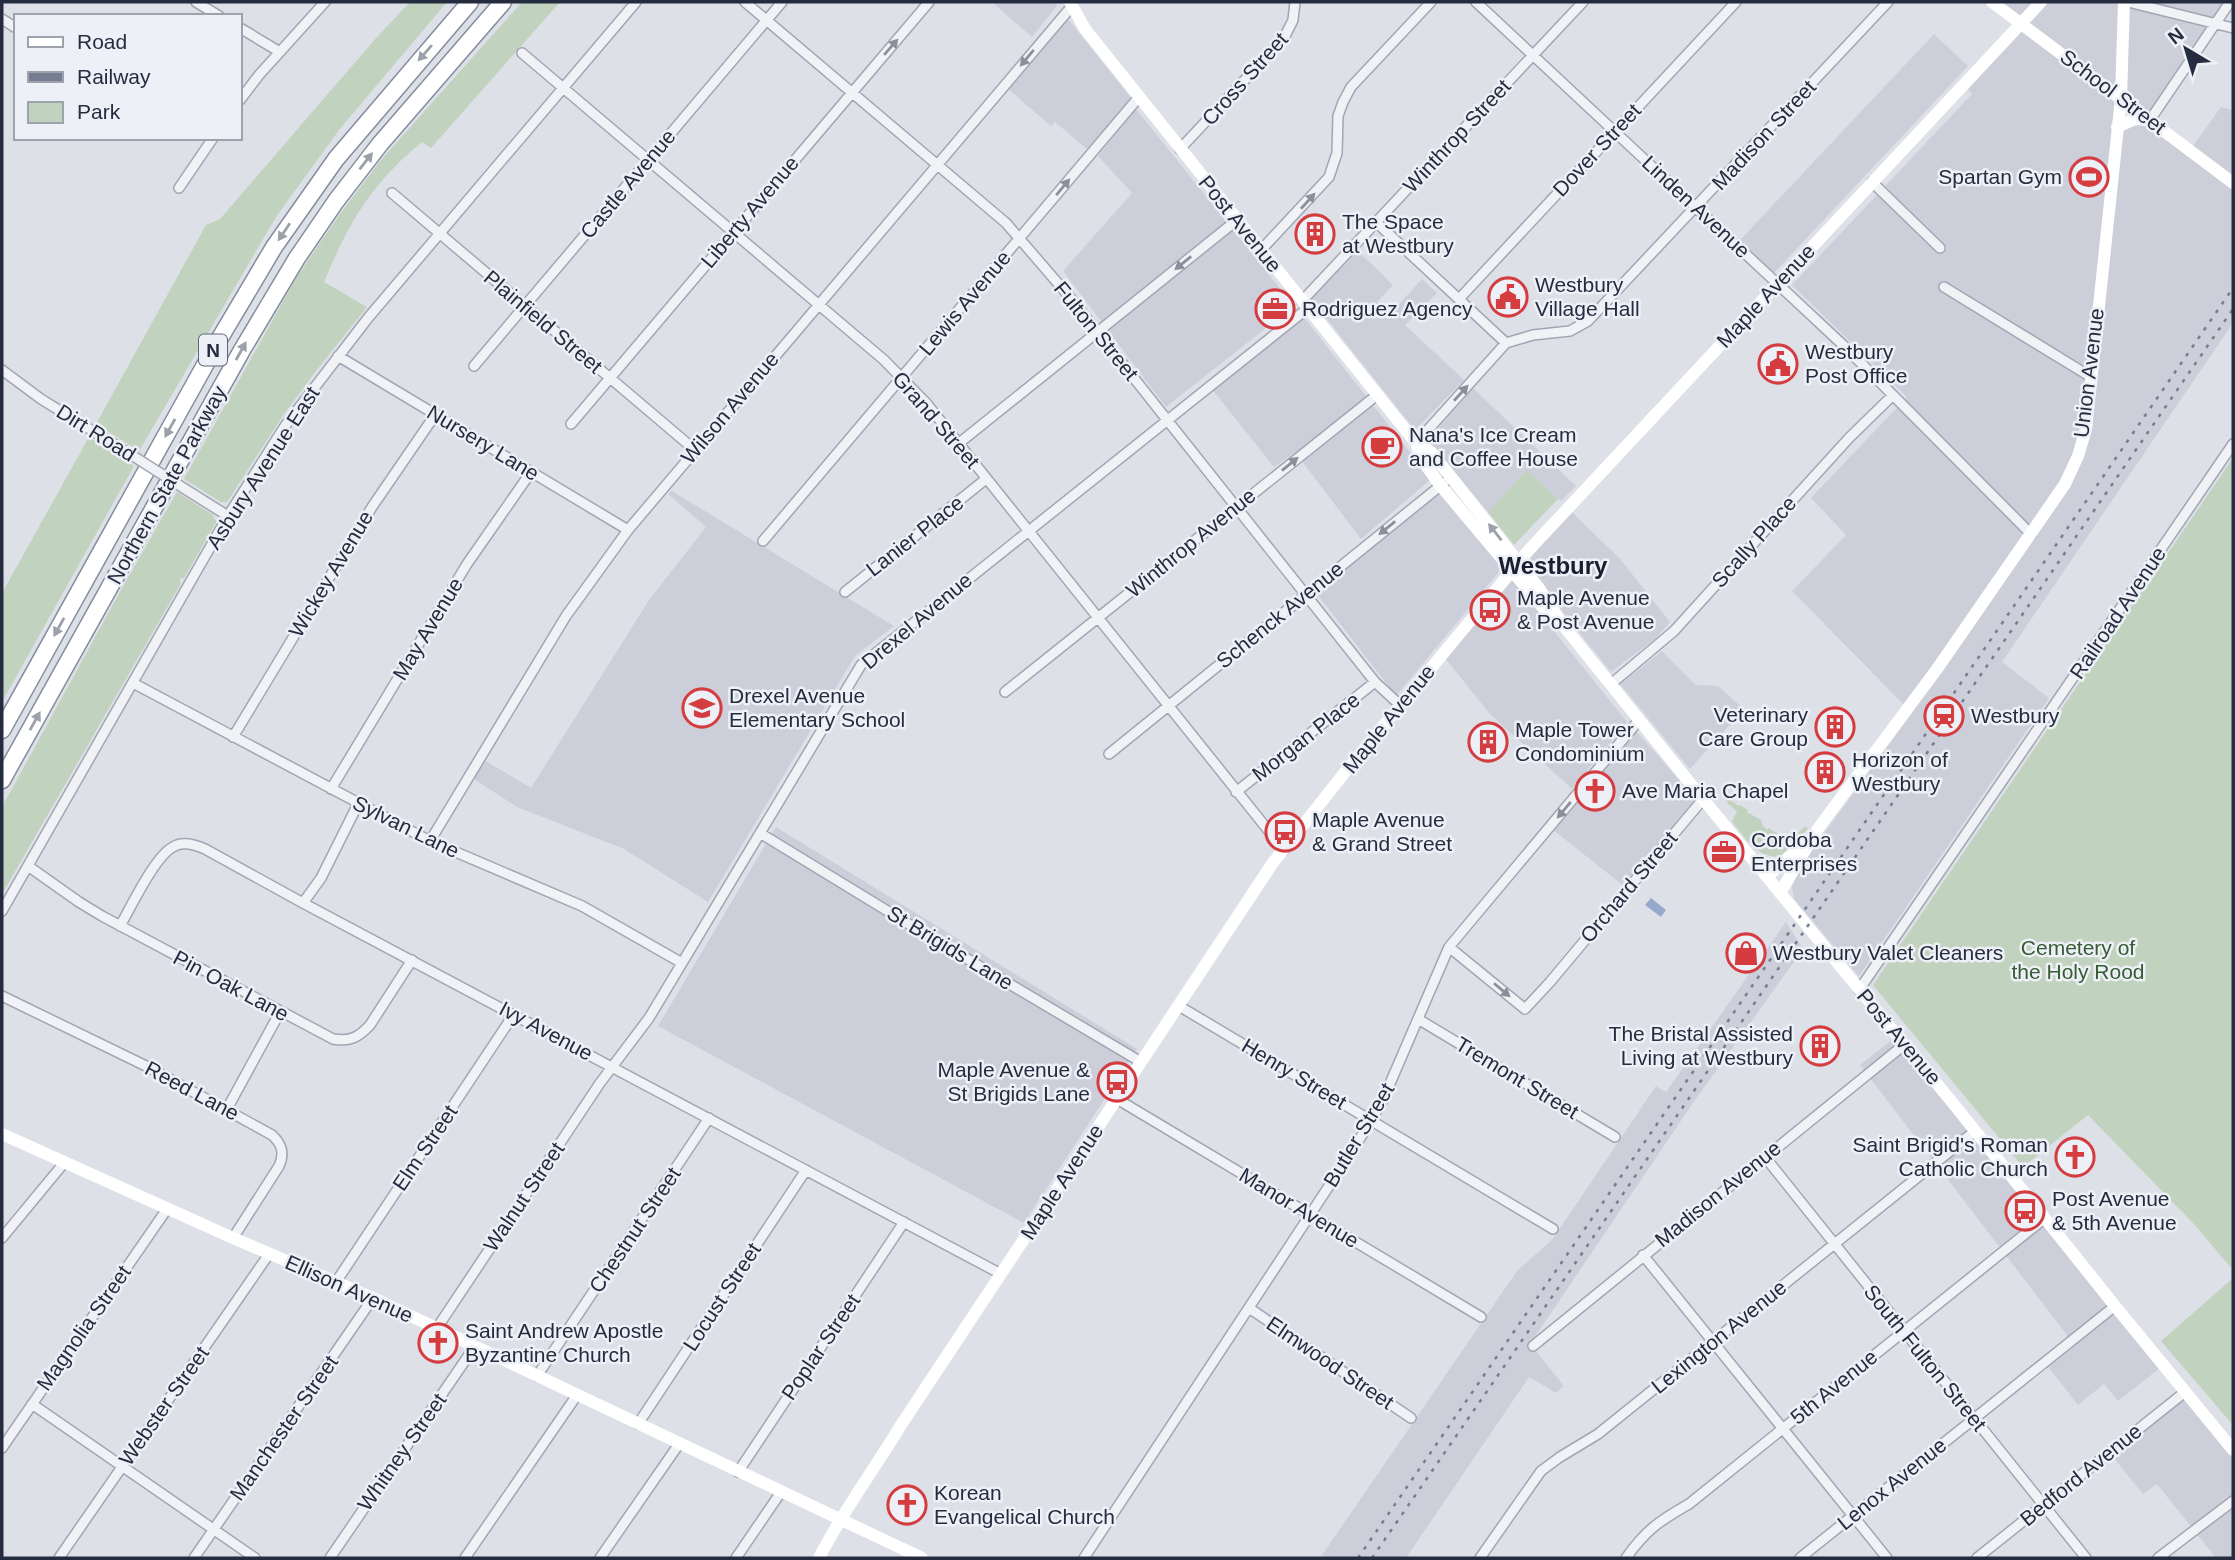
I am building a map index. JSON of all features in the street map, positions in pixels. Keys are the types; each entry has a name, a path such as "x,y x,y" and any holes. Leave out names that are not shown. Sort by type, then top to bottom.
{"highway":[{"name":"Northern State Parkway","path":"2,730 226,327 274,247 344,149 470,2"},
{"name":"Northern State Parkway","path":"2,780 242,350 297,258 380,144 503,2"}],"main road":[{"name":"School Street","path":"1993,2 2233,183"},
{"name":"Maple Avenue","path":"818,1558 901,1425 1272,864 1515,566 2041,2"},
{"name":"Union Avenue","path":"1780,893 1817,830 1932,676 2031,534 2065,484 2078,456 2085,429 2091,377 2120,97 2126,2"},
{"name":"Post Avenue","path":"1071,4 1085,29 1377,395 1416,443 1431,452 1446,481 1515,566 1547,613 1563,625 2233,1450"},
{"path":"2117,127 2135,119 2150,120"},
{"name":"Union Avenue","path":"1767,877 1817,830"},
{"name":"Ellison Avenue","path":"2,1134 373,1298 922,1558"}],"street":[{"path":"196,2 216,14"},
{"path":"242,97 258,75 325,2"},
{"name":"Asbury Avenue East","path":"2,911 228,516 285,426 338,356 636,2"},
{"name":"Fulton Street","path":"745,2 1006,223 1167,419 1375,682 1401,706"},
{"name":"Castle Avenue","path":"474,366 782,2"},
{"name":"Liberty Avenue","path":"571,424 929,2"},
{"name":"Cross Street","path":"1180,149 1284,38 1293,20 1295,2"},
{"path":"1261,250 1329,177 1337,153 1338,116 1351,87 1431,2"},
{"name":"Linden Avenue","path":"1476,2 1843,345 2031,534"},
{"name":"Winthrop Street","path":"1305,305 1377,223 1583,2"},
{"name":"Dover Street","path":"1458,299 1736,2"},
{"name":"Madison Street","path":"1506,343 1533,335 1570,331 1588,321 1888,2"},
{"path":"2126,2 2233,28"},
{"path":"2150,120 2231,2"},
{"name":"Wilson Avenue","path":"430,841 566,616 628,530 1071,4"},
{"path":"242,29 280,52"},
{"name":"Grand Street","path":"523,53 884,360 927,404 1284,850"},
{"name":"Lewis Avenue","path":"763,541 1139,97"},
{"path":"179,188 207,140"},
{"path":"1872,182 1940,248"},
{"name":"Plainfield Street","path":"392,194 695,450"},
{"path":"958,444 1237,220"},
{"path":"1377,223 1506,343 1416,443"},
{"path":"1944,287 2091,377"},
{"name":"Drexel Avenue","path":"613,1066 649,1018 861,665 1305,305"},
{"name":"Nursery Lane","path":"338,356 628,530"},
{"name":"Dirt Road","path":"2,370 41,399 228,516"},
{"name":"Winthrop Avenue","path":"1005,692 1377,395"},
{"name":"Scally Place","path":"1611,684 1674,631 1852,435 1893,395"},
{"name":"Wickey Avenue","path":"233,737 372,507 435,415"},
{"name":"Railroad Avenue","path":"1859,990 2233,444"},
{"name":"May Avenue","path":"331,789 467,564 531,472"},
{"name":"Lanier Place","path":"845,592 986,479"},
{"name":"Schenck Avenue","path":"1109,754 1446,481"},
{"name":"Morgan Place","path":"1236,792 1375,682"},
{"name":"Sylvan Lane","path":"133,683 430,841 582,906 682,963"},
{"name":"Butler Street","path":"1084,1558 1382,1102 1449,947 1639,720"},
{"name":"Orchard Street","path":"1449,947 1525,1009 1704,798"},
{"path":"303,903 321,878 358,804"},
{"name":"St Brigids Lane","path":"760,833 1141,1062"},
{"name":"Ivy Avenue","path":"120,926 160,858 172,847 180,844 205,849 1001,1274"},
{"name":"Pin Oak Lane","path":"28,866 79,902 120,926 333,1039 355,1039 370,1025 412,960"},
{"name":"Reed Lane","path":"2,996 146,1066 227,1109 280,1142 283,1153 279,1166 233,1238"},
{"name":"Henry Street","path":"1179,1006 1553,1229"},
{"path":"227,1109 280,1012"},
{"name":"Elm Street","path":"336,1282 514,1014"},
{"name":"Tremont Street","path":"1418,1018 1615,1137"},
{"name":"Madison Avenue","path":"1533,1346 1905,1044"},
{"name":"Walnut Street","path":"437,1328 613,1066"},
{"name":"Manor Avenue","path":"1117,1099 1481,1317"},
{"name":"Chestnut Street","path":"537,1376 709,1118"},
{"name":"Lexington Avenue","path":"1480,1558 1542,1471 1598,1434 1975,1131"},
{"name":"South Fulton Street","path":"1765,1157 2086,1558"},
{"path":"2,1238 64,1163"},
{"name":"Locust Street","path":"638,1424 806,1170"},
{"name":"Magnolia Street","path":"2,1448 167,1209"},
{"name":"5th Avenue","path":"1626,1558 1642,1536 1658,1522 1689,1504 2045,1218"},
{"name":"Poplar Street","path":"738,1472 904,1222"},
{"name":"Webster Street","path":"59,1558 269,1254"},
{"path":"1643,1255 1887,1558"},
{"name":"Manchester Street","path":"194,1558 373,1298"},
{"name":"Lenox Avenue","path":"1800,1558 2115,1306"},
{"name":"Elmwood Street","path":"1249,1308 1411,1418"},
{"name":"Whitney Street","path":"330,1558 475,1346"},
{"name":"Bedford Avenue","path":"1978,1558 2185,1392"},
{"path":"465,1558 577,1395"},
{"path":"32,1404 255,1558"},
{"path":"600,1558 679,1444"},
{"path":"736,1558 781,1492"},
{"path":"2158,1558 2233,1501"}],"shaded area":[{"path":"997,2 1055,2 1057,6 1032,37 995,5"},
{"path":"1992,2 2231,2 2151,120 2190,150 2221,107 2233,110 2233,323 2002,662 2049,698 1859,976 1794,899 1792,887 1801,865 1912,713 1792,591 1846,535 1811,498 1907,397 1792,285 1972,94 1968,89 2022,31 2120,106 2117,126 2149,120"},
{"path":"1068,19 1131,98 1087,149 1055,122 1051,126 1007,88"},
{"path":"1934,34 1968,66 1774,273 1740,240"},
{"path":"1136,109 1294,306 1166,407 1063,271 1132,193 1098,156"},
{"path":"1358,251 1393,285 1377,302 1390,314 1422,279 1437,293 1405,325 1464,380 1415,430 1311,299"},
{"path":"1303,316 1431,479 1361,539 1295,452 1274,467 1211,388"},
{"path":"1473,388 1576,486 1561,501 1527,471 1488,512 1428,440"},
{"name":"Drexel Avenue Elementary School","path":"672,491 894,626 855,656 708,902 624,849 517,807 474,779 484,760 531,788 649,600 706,527 668,494"},
{"path":"1441,492 1503,567 1396,696 1314,590"},
{"path":"1572,512 1621,560 1670,622 1656,638 1611,672 1524,564"},
{"path":"1513,580 1627,722 1572,789 1490,714 1445,658"},
{"path":"1662,651 1696,685 1718,686 1744,709 1690,769 1620,684"},
{"path":"1636,731 1697,800 1625,887 1552,829"},
{"path":"776,827 1137,1049 1024,1223 658,1026"},
{"path":"1722,845 1731,855 1717,872 1707,864"},
{"path":"1786,922 1803,949 1693,1103 1530,1344 1564,1386 1556,1393 1529,1377 1406,1558 1320,1558 1517,1271 1552,1240 1656,1086 1666,1092"},
{"path":"1898,1035 2164,1365 2118,1401 2104,1384 2078,1405 2043,1360 2070,1339 1860,1065"},
{"path":"2188,1391 2233,1447 2233,1558 2216,1558 2157,1484 2143,1494 2109,1452"}],"green space":[{"path":"410,2 447,2 339,130 276,217 139,451 96,424 206,225 220,219"},
{"path":"522,2 560,2 431,148 422,142 389,173 363,205 343,241 324,282 367,307 284,414 227,502 221,502 184,479 296,278 340,214 381,160"},
{"path":"89,437 134,466 2,702 2,593"},
{"name":"Cemetery of the Holy Rood","path":"2233,458 2233,1270 2193,1223 2088,1115 2023,1167 1873,985"},
{"path":"1527,470 1558,499 1514,545 1488,512"},
{"path":"177,492 213,515 217,521 184,578 180,578 180,585 2,894 2,807"},
{"path":"1730,797 1730,800 1761,820 1767,830 1769,828 1788,836 1797,834 1805,826 1808,829 1781,856 1766,855 1753,846 1732,822 1737,811 1728,804"},
{"path":"2233,1278 2233,1425 2161,1341"}],"water":[{"path":"1651,898 1666,910 1661,917 1645,905"}],"railway":[{"path":"1358,1558 2233,288"},
{"path":"1372,1558 2233,309"}],"place":[{"name":"Spartan Gym","path":"2089,177"},
{"name":"The Space at Westbury","path":"1315,234"},
{"name":"Westbury Village Hall","path":"1508,297"},
{"name":"Rodriguez Agency","path":"1275,309"},
{"name":"Westbury Post Office","path":"1778,364"},
{"name":"Nana's Ice Cream and Coffee House","path":"1382,447"},
{"name":"Maple Avenue & Post Avenue","path":"1490,610"},
{"name":"Drexel Avenue Elementary School","path":"702,708"},
{"name":"Westbury","path":"1944,716"},
{"name":"Veterinary Care Group","path":"1835,727"},
{"name":"Maple Tower Condominium","path":"1488,742"},
{"name":"Horizon of Westbury","path":"1825,772"},
{"name":"Ave Maria Chapel","path":"1595,791"},
{"name":"Maple Avenue & Grand Street","path":"1285,832"},
{"name":"Cordoba Enterprises","path":"1724,852"},
{"name":"Westbury Valet Cleaners","path":"1746,953"},
{"name":"The Bristal Assisted Living at Westbury","path":"1820,1046"},
{"name":"Maple Avenue & St Brigids Lane","path":"1117,1082"},
{"name":"Saint Brigid's Roman Catholic Church","path":"2075,1157"},
{"name":"Post Avenue & 5th Avenue","path":"2025,1211"},
{"name":"Saint Andrew Apostle Byzantine Church","path":"438,1343"},
{"name":"Korean Evangelical Church","path":"907,1505"}],"district":[{"name":"Westbury","path":"1553,566"}]}
